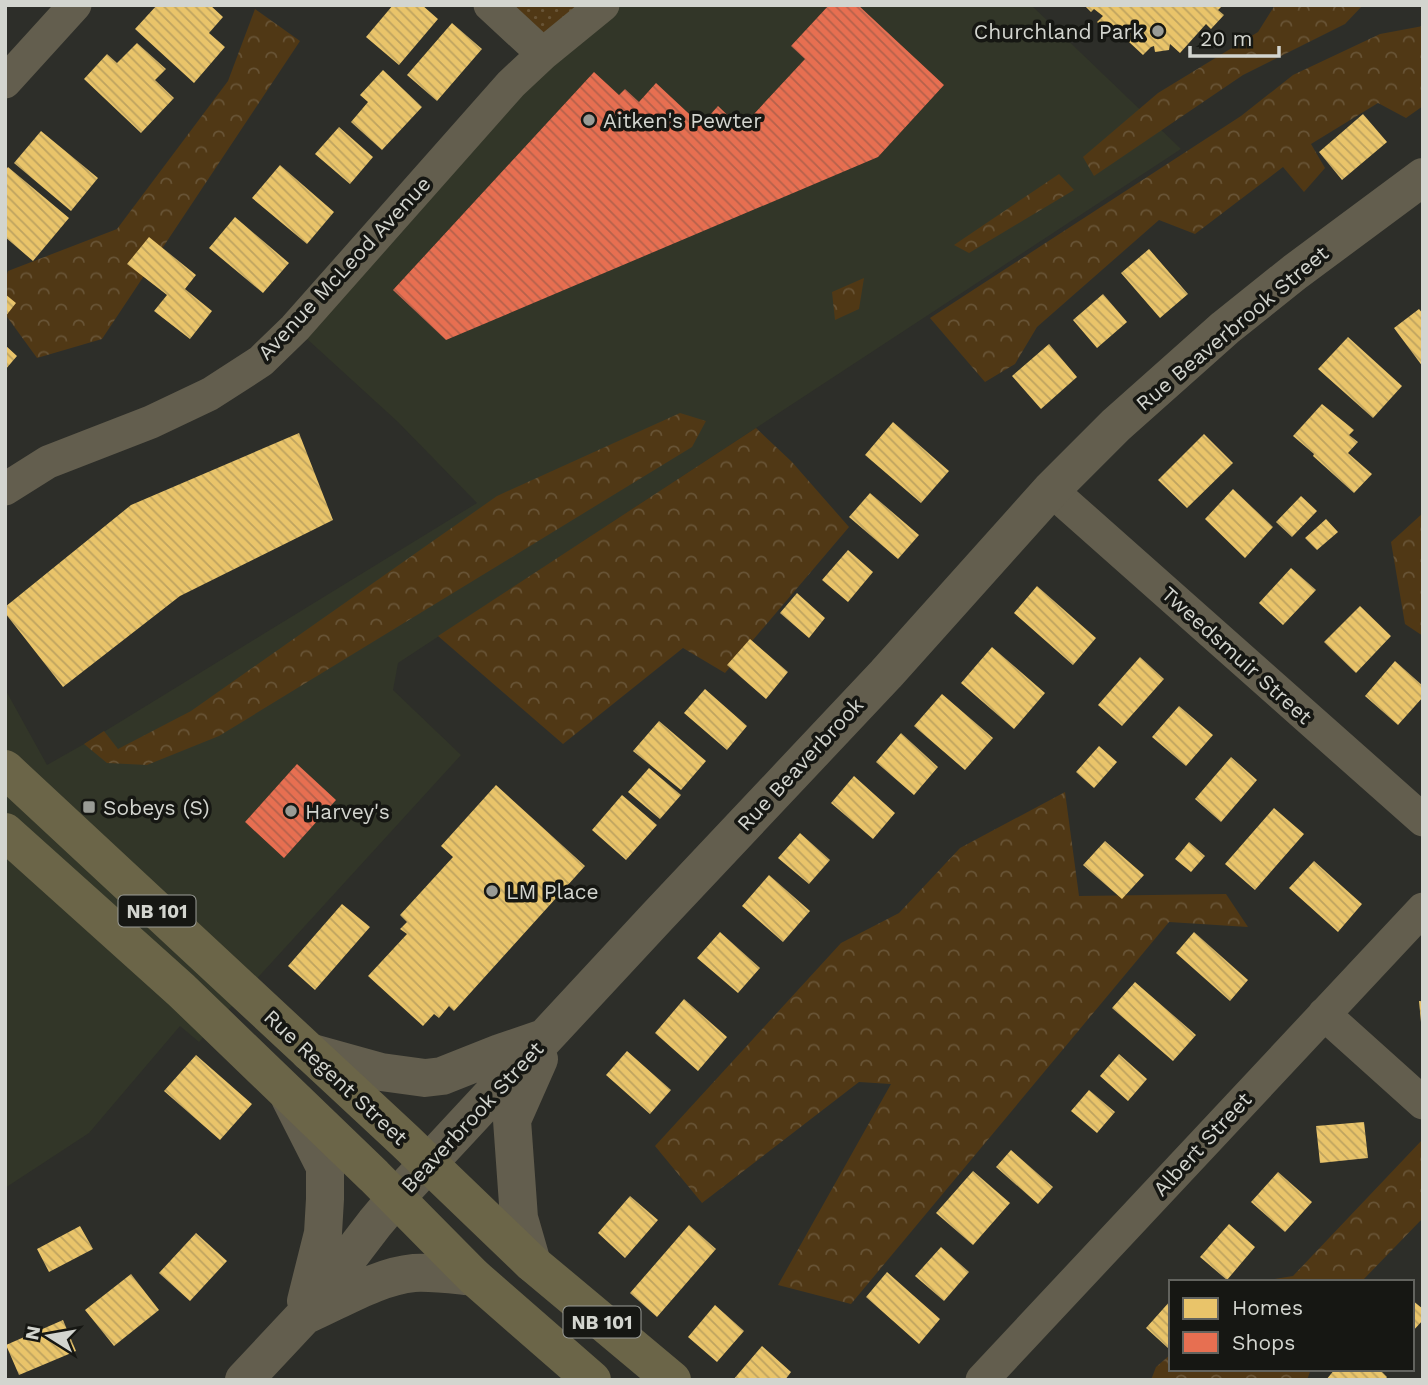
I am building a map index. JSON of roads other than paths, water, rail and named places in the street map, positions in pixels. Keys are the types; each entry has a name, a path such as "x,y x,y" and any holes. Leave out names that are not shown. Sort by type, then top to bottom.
{"main road":[{"name":"Rue Regent Street","path":"5,769 429,1163 532,1264 672,1380"},
{"name":"Rue Regent Street","path":"5,832 181,990 474,1277 592,1380"}],"street":[{"path":"5,82 75,5"},
{"path":"490,5 543,54"},
{"name":"Avenue McLeod Avenue","path":"5,489 48,462 151,422 210,394 261,361 295,328 511,84 603,5"},
{"name":"Rue Beaverbrook Street","path":"1051,489 1116,425 1225,328 1294,272 1423,177"},
{"name":"Tweedsmuir Street","path":"1051,489 1423,820"},
{"name":"Rue Beaverbrook","path":"547,1037 666,906 886,674 1051,489"},
{"name":"Albert Street","path":"982,1380 1423,909"},
{"path":"1324,1014 1423,1103"},
{"path":"309,1052 381,1072 425,1078 442,1076 547,1037"},
{"path":"532,1264 519,1218 512,1120 547,1037"},
{"name":"Beaverbrook Street","path":"244,1380 303,1317 396,1198 547,1037"},
{"path":"287,1091 324,1167 323,1233 303,1317"},
{"path":"303,1317 377,1283 412,1273 474,1277"}],"place":[{"name":"Churchland Park","path":"1158,31"},
{"name":"Aitken's Pewter","path":"589,120"},
{"name":"Sobeys (S)","path":"89,807"},
{"name":"Harvey's","path":"291,811"},
{"name":"LM Place","path":"492,891"}]}
